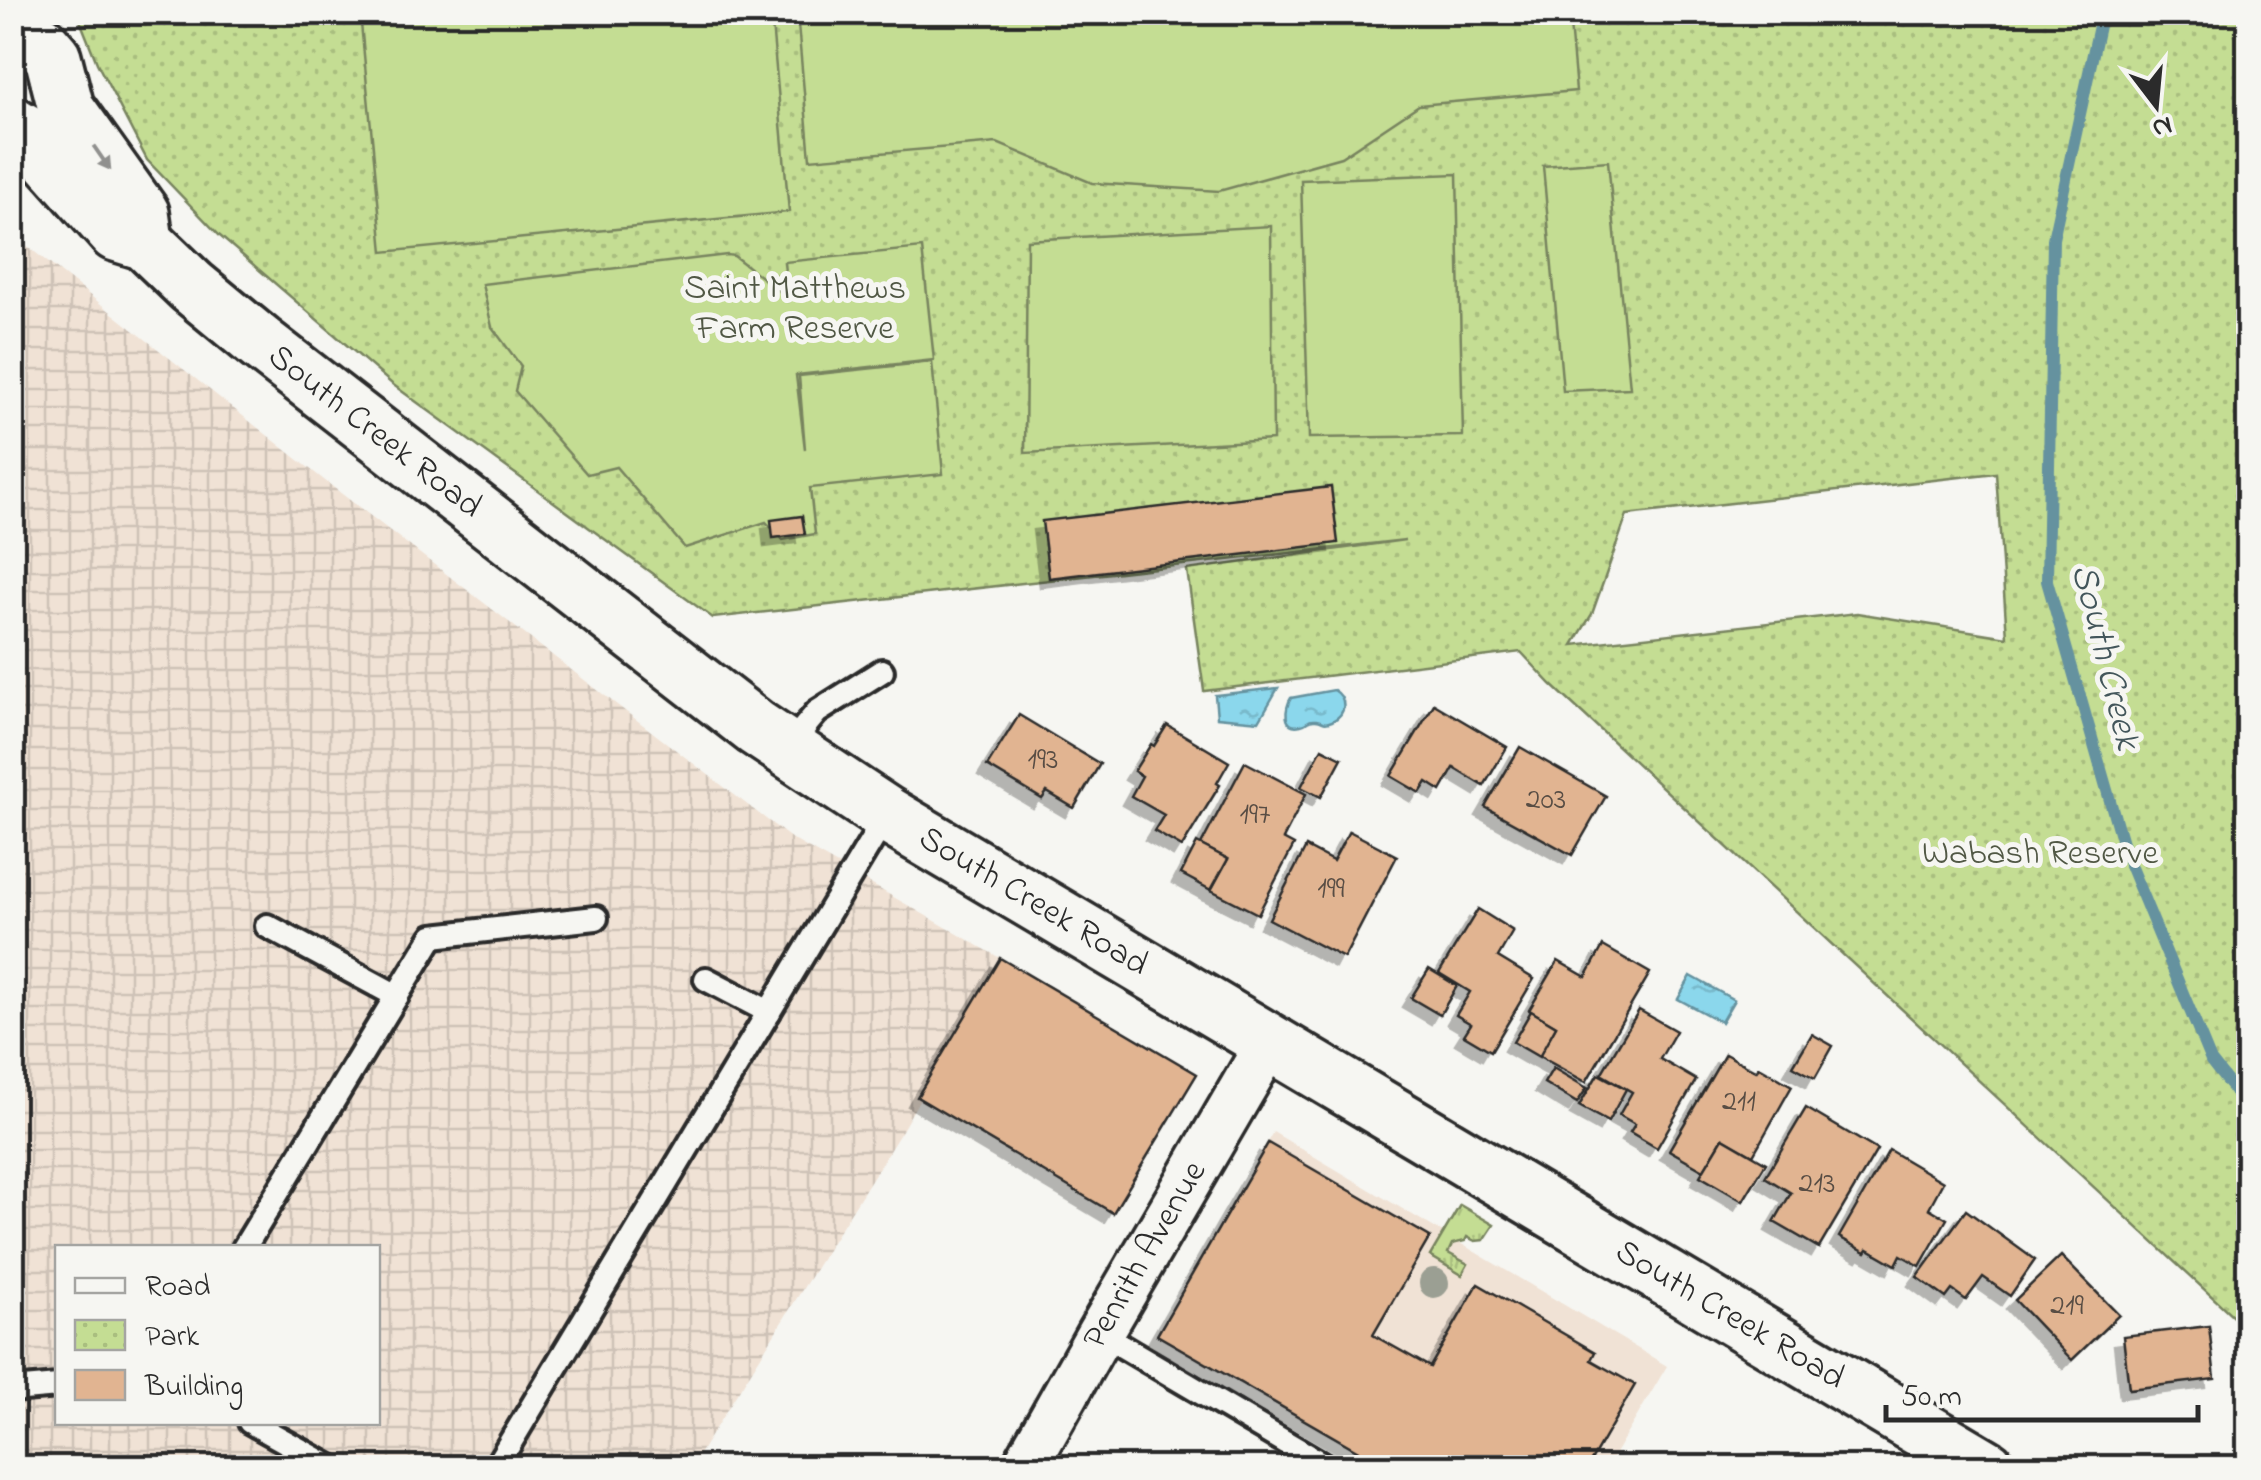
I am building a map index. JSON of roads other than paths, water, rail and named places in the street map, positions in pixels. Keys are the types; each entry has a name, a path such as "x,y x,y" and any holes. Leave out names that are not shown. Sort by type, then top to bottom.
{"street":[{"path":"12,121 40,110 52,95 34,41"},
{"name":"South Creek Road","path":"34,41 66,108 141,213 145,242"},
{"name":"South Creek Road","path":"12,121 116,234 145,242 192,288 260,343 756,728 888,815 1987,1468"},
{"name":"Penrith Avenue","path":"1024,1468 1269,1044"}],"lane":[{"path":"788,748 817,712 882,670"},
{"path":"495,1468 888,815"},
{"path":"246,1245 433,936 596,918"},
{"path":"267,926 397,996"},
{"path":"706,979 770,1012"},
{"path":"1100,1332 1329,1468"},
{"path":"12,1390 55,1386"},
{"path":"255,1425 333,1468"}],"water":[{"path":"1278,688 1259,721 1217,717 1215,695"},
{"path":"1334,690 1344,706 1337,718 1327,723 1313,720 1295,726 1288,721 1291,698"},
{"path":"1691,976 1734,1000 1721,1022 1678,999"}],"waterway":[{"name":"South Creek","path":"2102,12 2053,239 2047,581 2125,853 2211,1061 2248,1108"}],"park label":[{"name":"Saint Matthews Farm Reserve","path":"795,309"},
{"name":"Wabash Reserve","path":"2040,854"}]}
